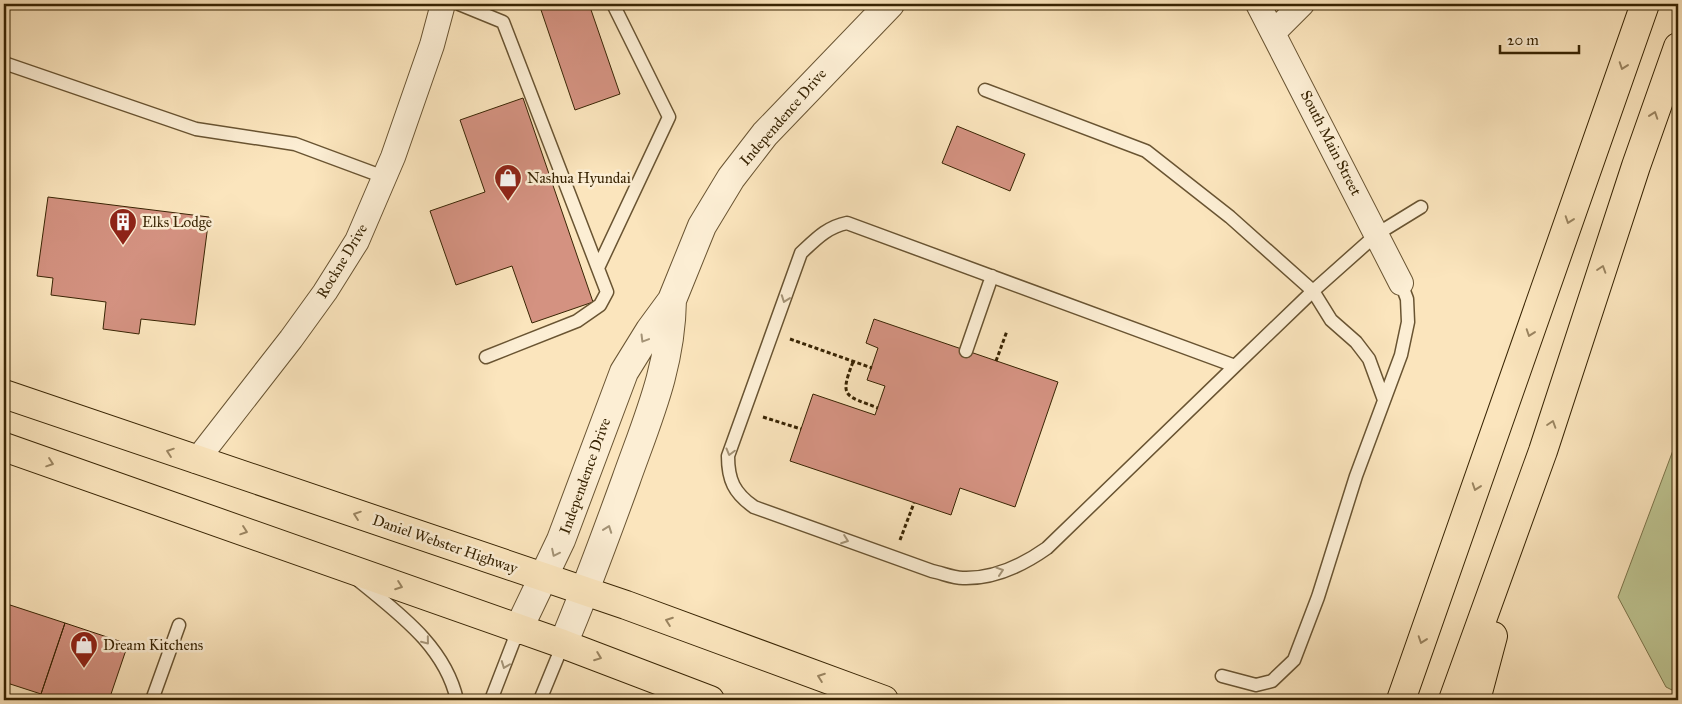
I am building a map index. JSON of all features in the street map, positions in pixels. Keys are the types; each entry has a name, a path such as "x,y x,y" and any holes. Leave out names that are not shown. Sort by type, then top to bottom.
{"main road":[{"path":"1401,700 1644,4"},
{"path":"1453,700 1543,451 1636,166 1678,47"},
{"name":"Daniel Webster Highway","path":"4,394 196,461 543,577 884,700"},
{"path":"4,447 336,563 518,630 563,644 706,699"},
{"path":"1476,700 1543,451"}],"street":[{"name":"Rockne Drive","path":"196,461 325,292 357,241 384,177 432,45 444,4"},
{"name":"Independence Drive","path":"518,630 561,540 624,372 650,330 672,300 702,226 731,178 765,134 890,4"},
{"name":"South Main Street","path":"1258,4 1401,283"},
{"path":"1274,32 1302,4"},
{"name":"Independence Drive","path":"563,644 585,592 660,385 672,332 672,300"}],"lane":[{"path":"458,4 503,22 607,292 600,305 577,321 486,358"},
{"path":"598,268 669,117 613,4"},
{"path":"4,63 196,129 295,144 384,177"},
{"path":"985,90 1146,151 1230,216 1313,291 1331,320 1356,342 1369,360 1384,400"},
{"path":"1236,366 847,223 833,226 801,253 728,456 730,483 741,498 754,506 932,571 962,578 985,576 1026,563 1071,527 1313,291 1377,234 1421,207"},
{"path":"966,351 992,276"},
{"path":"1222,676 1256,685 1272,681 1294,660 1318,597 1356,476 1401,355 1408,322 1407,299 1401,283"},
{"path":"336,563 409,622 427,642 446,672 456,700"},
{"path":"152,700 178,626"},
{"path":"491,700 518,630"},
{"path":"540,700 563,644"},
{"path":"674,700 706,699"}],"path":[{"path":"996,361 1007,331"},
{"path":"789,339 872,368"},
{"path":"853,362 844,384 845,391 850,397 878,408"},
{"path":"762,416 801,429"},
{"path":"900,541 914,503"}],"green space":[{"path":"1678,437 1678,693 1666,687 1618,597"}],"building":[{"path":"539,4 589,4 620,94 575,110"},
{"name":"Nashua Hyundai","path":"523,98 593,302 532,323 512,266 456,285 430,211 485,192 460,120"},
{"path":"957,126 1025,154 1010,191 942,163"},
{"name":"Elks Lodge","path":"48,197 209,217 195,325 141,319 139,334 103,329 106,302 51,295 53,278 37,276"},
{"path":"874,319 1058,382 1015,507 960,488 951,515 790,461 813,394 875,415 885,386 867,380 878,348 866,343"},
{"path":"4,603 65,623 41,694 4,682"},
{"name":"Dream Kitchens","path":"65,623 128,644 109,700 59,700 41,694"}],"place":[{"name":"Nashua Hyundai","path":"508,202"},
{"name":"Elks Lodge","path":"123,246"},
{"name":"Dream Kitchens","path":"84,669"}]}
